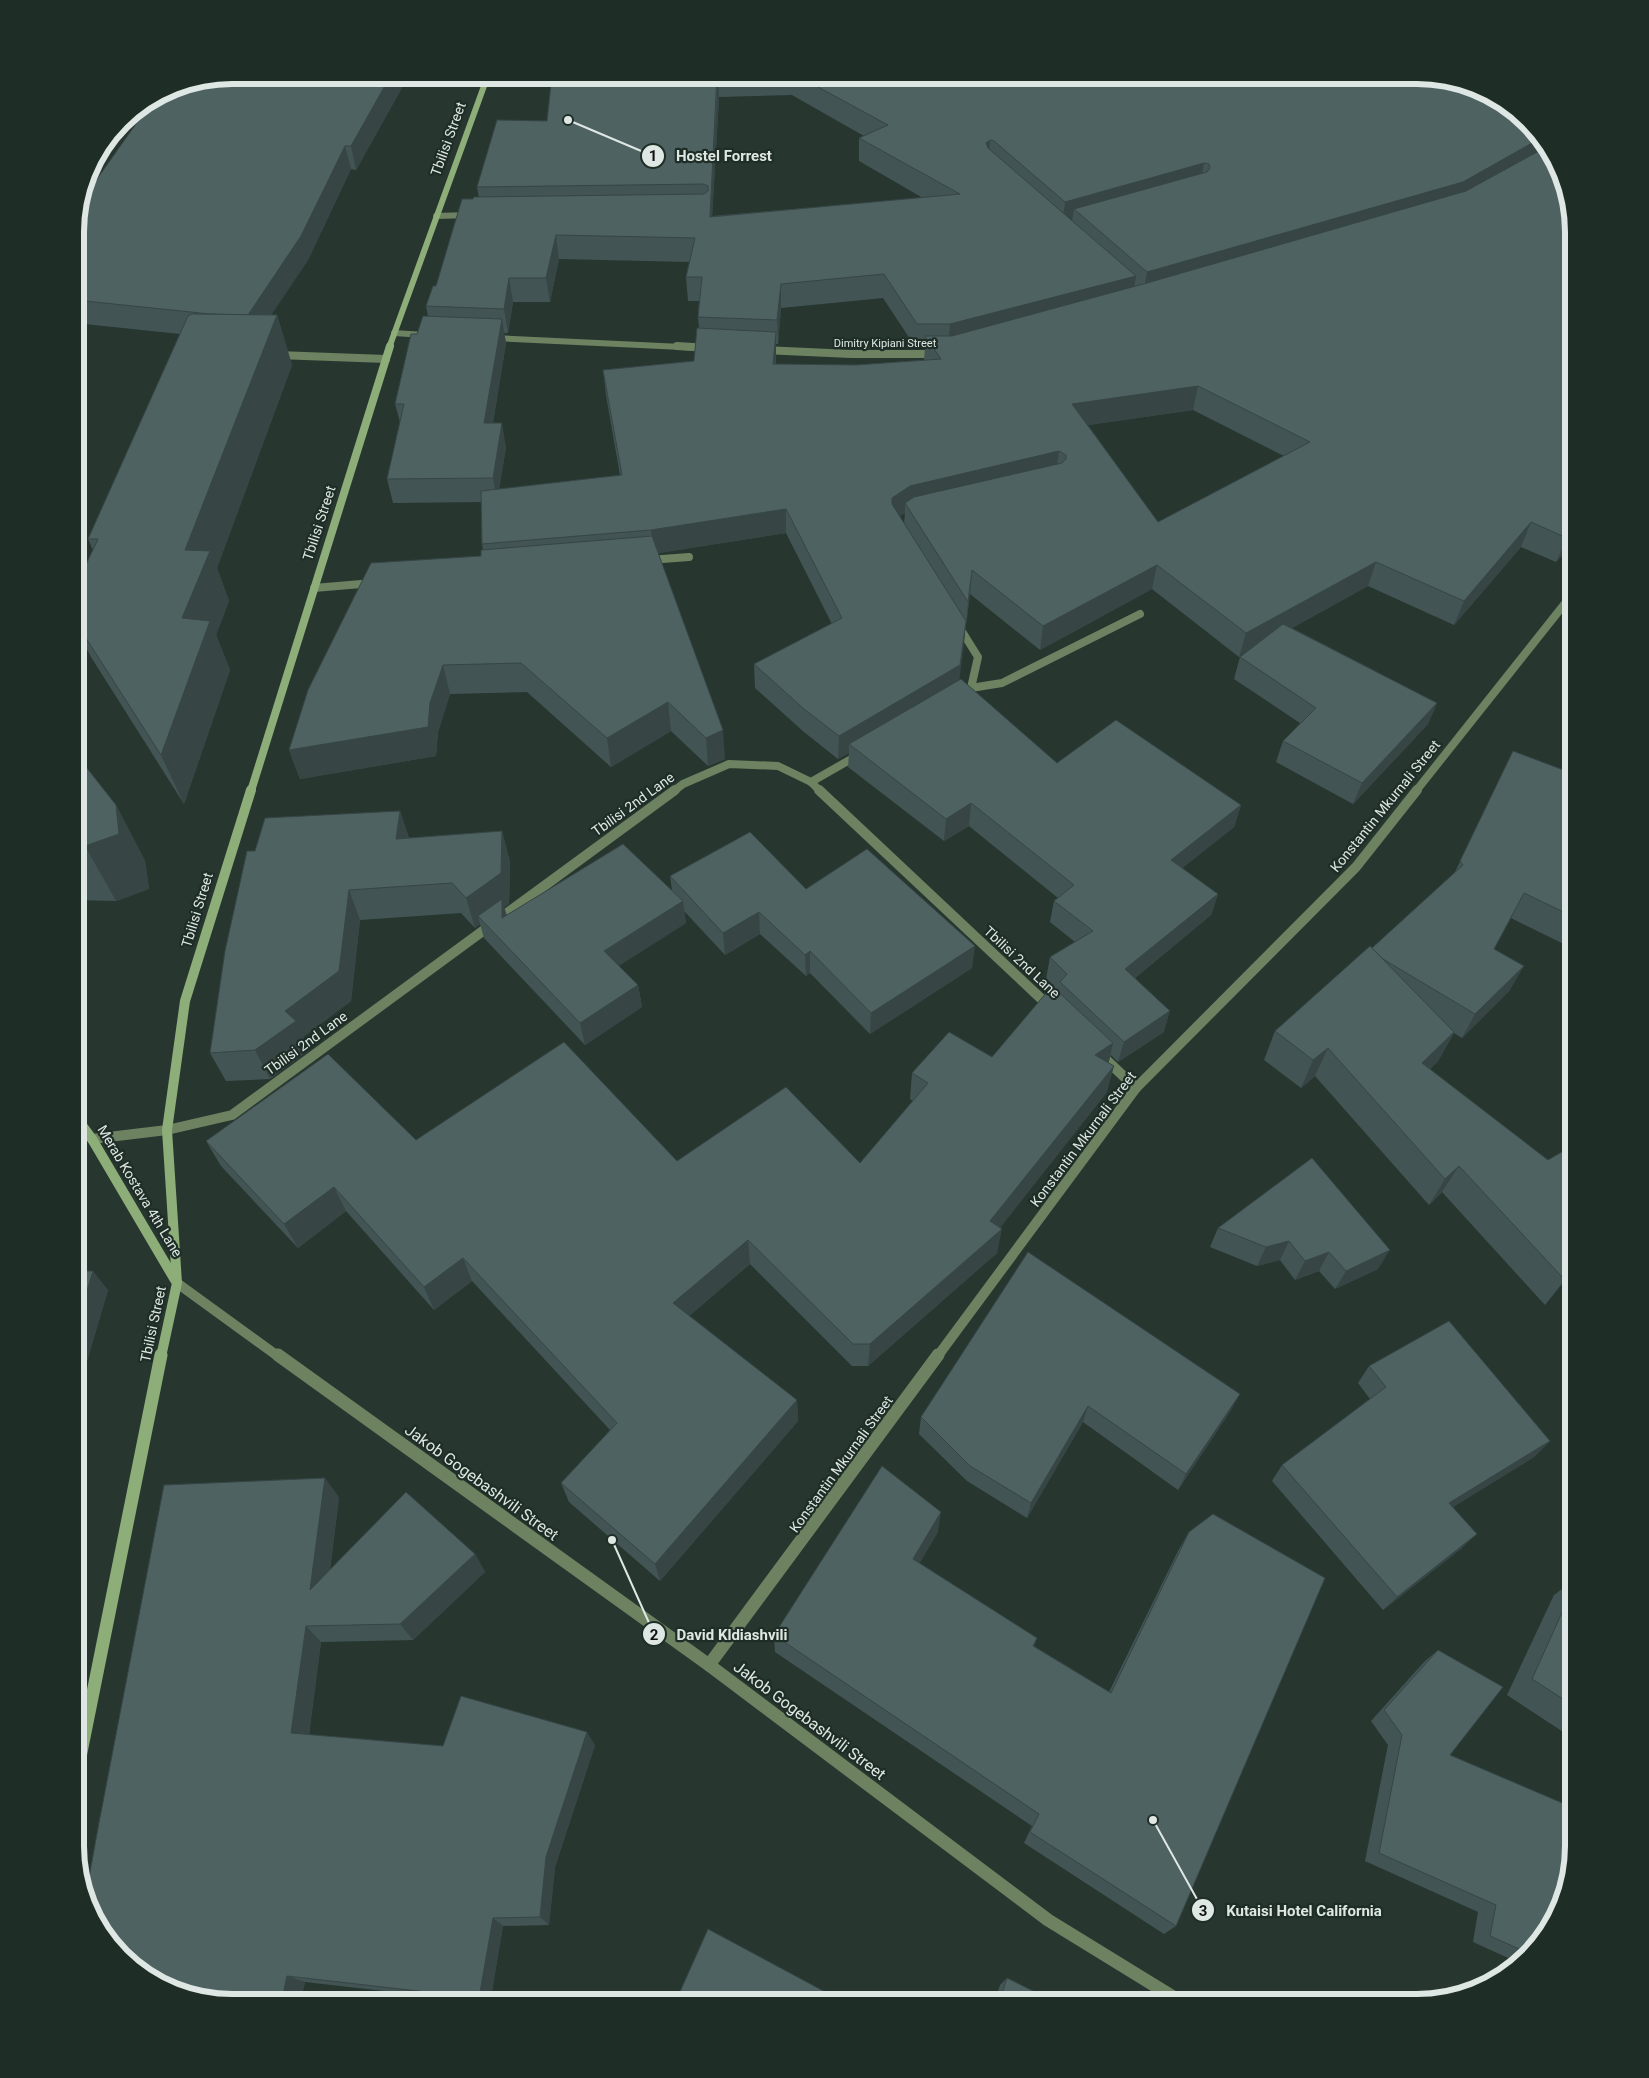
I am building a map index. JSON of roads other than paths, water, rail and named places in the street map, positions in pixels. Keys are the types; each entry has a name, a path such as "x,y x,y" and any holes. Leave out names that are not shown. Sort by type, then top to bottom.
{"street":[{"name":"Tbilisi Street","path":"84,1737 141,1451 177,1283 167,1130 185,1001 394,334 485,84"},
{"path":"436,216 476,215"},
{"path":"394,334 433,335"},
{"path":"483,338 722,348"},
{"name":"Dimitry Kipiani Street","path":"751,350 851,354 949,354"},
{"path":"268,355 386,359"},
{"path":"640,561 689,557"},
{"path":"314,588 383,582"},
{"name":"Konstantin Mkurnali Street","path":"710,1665 1136,1088 1356,867 1565,603"},
{"path":"955,698 972,688 1002,683 1140,614"},
{"path":"952,616 978,657 972,688"},
{"path":"811,782 870,747"},
{"name":"Tbilisi 2nd Lane","path":"92,1139 167,1130 232,1115 683,784 730,764 778,766 811,782 1057,1013"},
{"path":"1093,1047 1136,1088"},
{"name":"Merab Kostava 4th Lane","path":"84,1128 177,1283"},
{"name":"Jakob Gogebashvili Street","path":"177,1283 710,1665 1048,1920 1168,1994"}],"place":[{"name":"Hostel Forrest","path":"568,120"},
{"name":"David Kldiashvili","path":"612,1540"},
{"name":"Kutaisi Hotel California","path":"1153,1820"}]}
